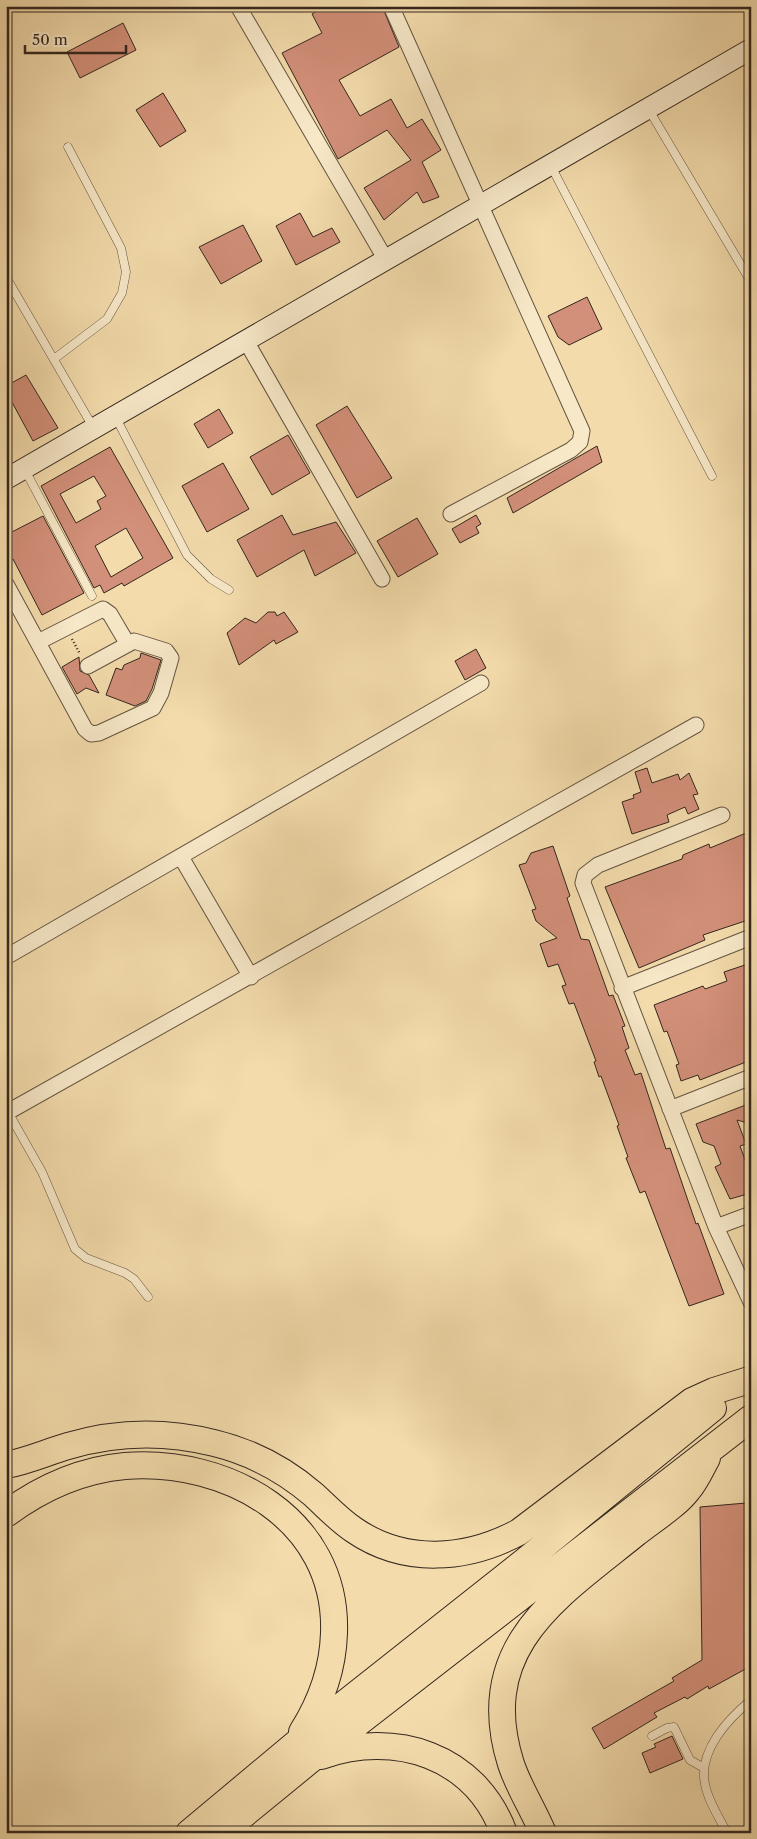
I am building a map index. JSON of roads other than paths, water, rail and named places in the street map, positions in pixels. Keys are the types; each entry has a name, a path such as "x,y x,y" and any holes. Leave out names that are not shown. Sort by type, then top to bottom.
{"highway":[{"path":"6,1464 104,1438 142,1434 196,1439 249,1454 281,1471 314,1496 342,1521 370,1540 404,1552 422,1555 455,1554 487,1547 519,1532 692,1402 714,1391 750,1379"},
{"path":"221,1833 300,1754 750,1379"},
{"path":"189,1833 300,1754 751,1418"},
{"path":"543,1833 518,1783 504,1732 503,1700 514,1655 530,1627 550,1602 687,1492 711,1448"},
{"path":"6,1514 35,1494 68,1479 103,1469 143,1465 180,1468 214,1476 262,1498 289,1518 308,1540 322,1565 331,1594 334,1624 332,1656 324,1689 310,1720 300,1754"},
{"path":"300,1754 367,1746 399,1747 432,1755 448,1764 475,1787 495,1814 504,1833"}],"street":[{"path":"238,6 386,260"},
{"path":"391,6 579,422 582,436 580,442 572,450 451,514"},
{"path":"6,479 751,49"},
{"path":"246,341 382,579"},
{"path":"6,584 85,729 95,734 148,710 156,704 162,693 171,662 169,654 138,641 127,643 88,666"},
{"path":"38,642 103,608 110,614 127,643"},
{"path":"6,957 481,683"},
{"path":"7,1113 696,725"},
{"path":"722,815 598,864 585,875 585,893 716,1228 751,1302"},
{"path":"181,857 251,977"},
{"path":"622,988 751,937"},
{"path":"670,1109 751,1077"},
{"path":"716,1228 751,1214"}],"lane":[{"path":"648,108 751,282"},
{"path":"54,359 107,319 122,293 126,272 120,248 68,146"},
{"path":"550,165 712,476"},
{"path":"6,277 94,428"},
{"path":"115,416 187,555 210,579 230,590"},
{"path":"24,469 92,596"},
{"path":"7,1113 42,1172 75,1249 86,1258 125,1272 134,1279 148,1297"},
{"path":"727,1833 710,1800 704,1783 704,1768 708,1753 724,1726 751,1700"},
{"path":"652,1736 667,1728 674,1727 690,1760 704,1768"}]}
